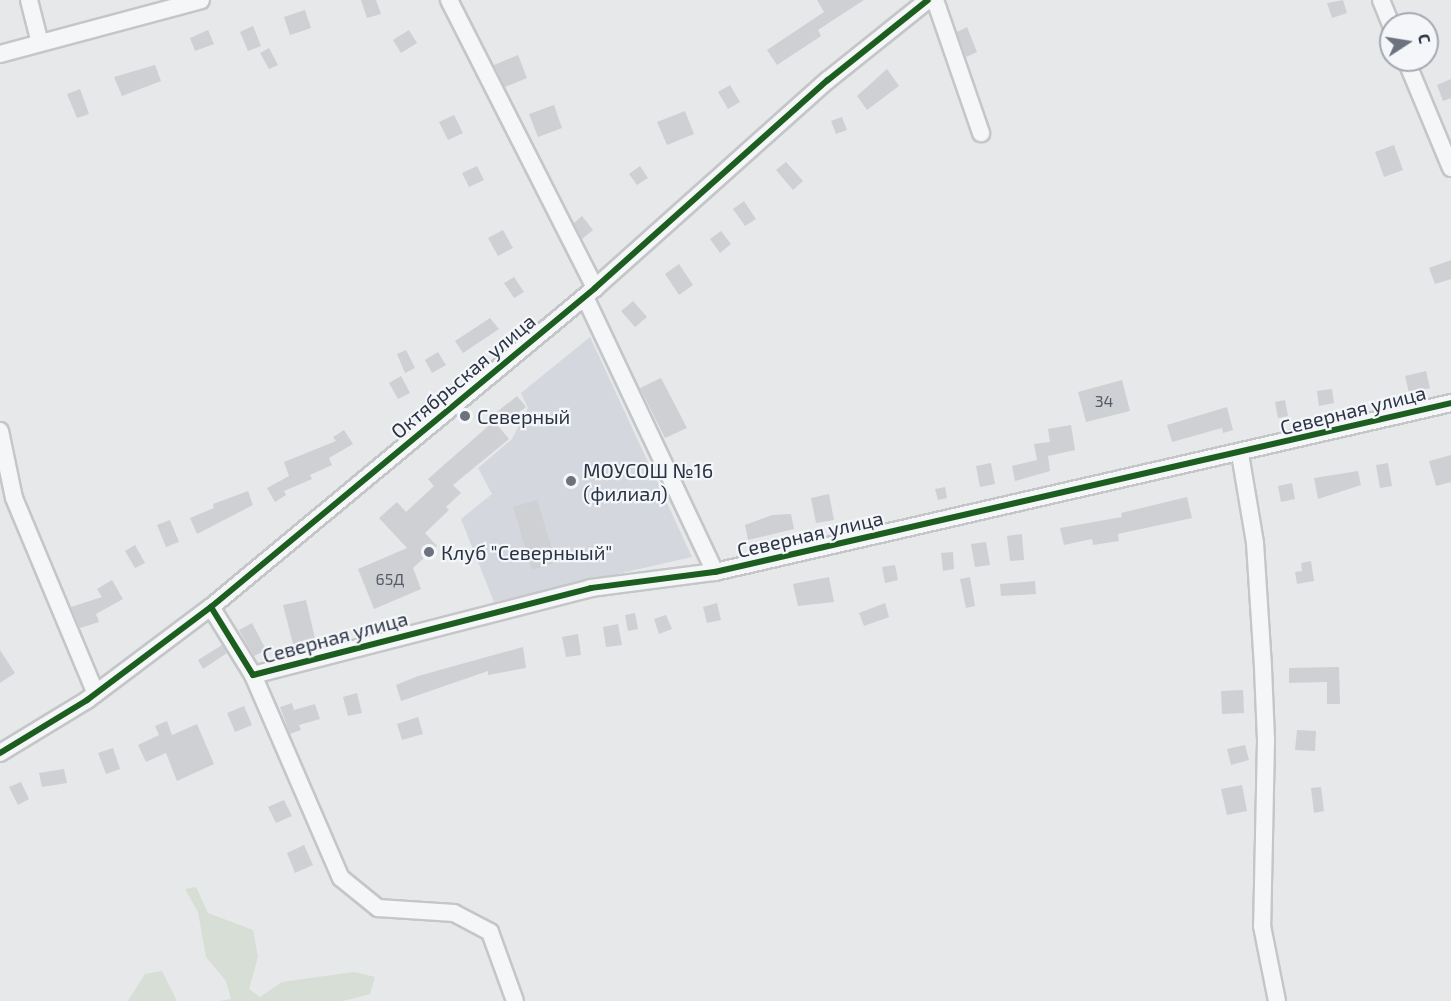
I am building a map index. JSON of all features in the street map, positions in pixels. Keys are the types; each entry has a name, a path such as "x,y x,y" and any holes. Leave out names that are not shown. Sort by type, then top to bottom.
{"street":[{"path":"29,0 40,43"},
{"path":"0,54 201,0"},
{"path":"449,0 590,293"},
{"name":"Октябрьская улица","path":"0,753 96,694 211,608 590,293 828,80 928,0"},
{"path":"935,0 981,133"},
{"path":"1411,72 1451,168"},
{"name":"Северная улица","path":"590,293 715,572"},
{"name":"Северная улица","path":"211,608 253,675 591,588 715,572 1240,454 1451,403"},
{"path":"0,431 14,498 96,694"},
{"path":"1240,454 1256,543 1266,741 1262,926 1277,1001"},
{"path":"253,675 341,878 378,908 454,913 490,932 515,1001"}],"shaded area":[{"name":"МОУСОШ №16 (филиал)","path":"590,337 692,557 494,602 461,519 492,494 478,468 512,439 528,408 521,393"},
{"path":"196,887 208,913 253,930 258,957 249,989 260,997 282,982 354,972 375,977 370,994 343,1001 219,1001 231,999 226,981 206,957 198,912 185,889"},
{"path":"162,971 177,1001 128,1001 145,974"}],"building":[{"path":"361,0 376,0 381,14 367,18"},
{"path":"817,0 864,0 818,30 821,36 777,65 767,50 824,12"},
{"path":"1343,0 1347,13 1332,18 1327,3"},
{"path":"305,10 311,28 290,35 284,17"},
{"path":"253,26 261,46 248,51 240,32"},
{"path":"967,27 977,52 966,57 957,32"},
{"path":"208,30 214,44 195,51 190,38"},
{"path":"409,30 417,43 401,53 393,40"},
{"path":"269,48 278,65 269,69 260,53"},
{"path":"518,55 527,78 505,87 494,65"},
{"path":"155,65 161,81 122,96 114,77"},
{"path":"887,69 899,86 867,110 857,96"},
{"path":"1451,79 1451,98 1443,101 1437,85"},
{"path":"730,85 740,102 728,109 718,92"},
{"path":"80,89 89,114 77,118 67,94"},
{"path":"554,105 562,128 538,137 529,114"},
{"path":"685,111 694,134 667,145 657,122"},
{"path":"454,115 463,133 448,140 439,122"},
{"path":"842,117 847,130 836,134 831,121"},
{"path":"1394,145 1403,170 1384,177 1375,152"},
{"path":"786,162 803,181 793,190 776,170"},
{"path":"477,166 484,180 469,187 462,173"},
{"path":"640,166 648,178 637,185 629,174"},
{"path":"744,201 756,219 745,226 733,209"},
{"path":"582,216 593,230 582,239 574,223"},
{"path":"503,230 513,248 498,256 488,238"},
{"path":"721,231 731,244 720,253 710,239"},
{"path":"1451,260 1451,279 1435,284 1429,268"},
{"path":"679,264 693,285 679,295 665,274"},
{"path":"514,277 524,292 514,298 504,283"},
{"path":"633,301 647,317 635,327 621,311"},
{"path":"490,318 499,329 463,353 455,341"},
{"path":"406,350 415,368 405,373 397,354"},
{"path":"438,352 446,365 432,373 425,360"},
{"path":"1426,371 1430,388 1409,393 1405,376"},
{"path":"401,376 410,393 398,399 389,383"},
{"path":"661,378 687,428 665,438 640,388"},
{"path":"1122,380 1130,411 1086,422 1078,392"},
{"path":"1332,389 1334,403 1319,406 1317,391"},
{"path":"517,396 526,407 501,426 493,415"},
{"path":"1285,400 1288,416 1278,418 1275,402"},
{"path":"1227,407 1233,430 1223,433 1222,428 1172,442 1167,425"},
{"path":"494,421 509,439 453,485 461,493 446,507 449,510 425,533 437,546 413,568 421,589 374,609 358,569 407,548 379,518 397,502 406,512 434,486 428,479"},
{"path":"1071,425 1075,450 1048,456 1050,471 1015,481 1012,466 1037,460 1034,444 1050,442 1048,429"},
{"path":"344,430 353,444 329,458 332,465 310,475 312,479 284,491 286,495 275,502 267,488 289,476 284,462 336,441 333,437"},
{"path":"1451,455 1451,482 1436,486 1429,461"},
{"path":"991,463 995,484 980,487 976,466"},
{"path":"1388,463 1392,486 1380,488 1376,465"},
{"path":"1358,471 1361,485 1318,499 1314,478"},
{"path":"1292,483 1295,499 1281,502 1278,486"},
{"path":"945,487 947,498 938,500 935,489"},
{"path":"248,491 253,505 197,534 190,518 214,508 213,504"},
{"path":"829,494 834,520 816,523 811,498"},
{"path":"1187,497 1192,518 1118,534 1119,541 1093,545 1092,539 1064,545 1060,528 1122,517 1121,513"},
{"path":"537,500 556,562 532,570 513,507"},
{"path":"791,514 794,529 748,540 745,525 772,515"},
{"path":"170,520 179,542 166,547 157,525"},
{"path":"1022,534 1024,560 1010,561 1007,536"},
{"path":"986,542 990,565 975,567 971,544"},
{"path":"135,545 145,563 135,568 125,551"},
{"path":"953,552 954,569 943,571 941,553"},
{"path":"1311,561 1314,581 1297,584 1295,572 1302,571 1301,563"},
{"path":"895,565 898,580 885,583 882,567"},
{"path":"829,577 834,602 798,606 793,584"},
{"path":"970,577 975,606 966,608 960,579"},
{"path":"112,580 123,599 96,614 99,622 80,628 71,607 102,597 97,589"},
{"path":"1035,581 1036,594 1001,596 1000,584"},
{"path":"306,600 315,638 293,644 283,605"},
{"path":"717,603 721,620 707,623 703,607"},
{"path":"885,603 889,617 864,626 859,613"},
{"path":"635,613 638,629 628,631 625,615"},
{"path":"666,615 672,629 659,634 654,619"},
{"path":"252,623 266,650 254,656 239,630"},
{"path":"618,624 622,645 606,647 603,627"},
{"path":"578,634 581,655 566,657 562,637"},
{"path":"222,645 227,653 203,669 198,660"},
{"path":"523,647 526,668 488,675 488,671 401,701 396,685 418,676"},
{"path":"0,650 15,673 0,683"},
{"path":"1339,667 1340,704 1327,704 1327,682 1289,683 1289,668"},
{"path":"1243,690 1244,713 1222,714 1221,691"},
{"path":"357,693 362,713 348,716 343,697"},
{"path":"292,703 294,710 315,704 320,719 299,725 301,730 290,734 280,707"},
{"path":"244,706 252,725 235,732 227,713"},
{"path":"418,717 423,734 402,740 397,724"},
{"path":"167,721 172,735 197,724 214,764 177,781 166,753 146,762 138,745 159,735 155,726"},
{"path":"1297,730 1316,731 1315,751 1295,750"},
{"path":"1245,745 1249,760 1231,765 1227,749"},
{"path":"113,748 120,769 106,774 98,753"},
{"path":"64,769 67,783 42,787 39,773"},
{"path":"21,782 29,799 18,805 9,787"},
{"path":"1242,785 1247,811 1227,815 1221,789"},
{"path":"1321,787 1324,811 1314,813 1311,788"},
{"path":"284,800 292,816 276,823 268,807"},
{"path":"304,845 313,865 295,873 287,853"}],"cycle path":[{"path":"0,753 87,700 211,607 595,288 828,80 928,0"},
{"path":"211,607 253,675 591,588 715,572 1451,403"}],"place":[{"name":"Северный","path":"465,416"},
{"name":"МОУСОШ №16 (филиал)","path":"571,481"},
{"name":"Клуб \"Северныый\"","path":"429,552"}]}
